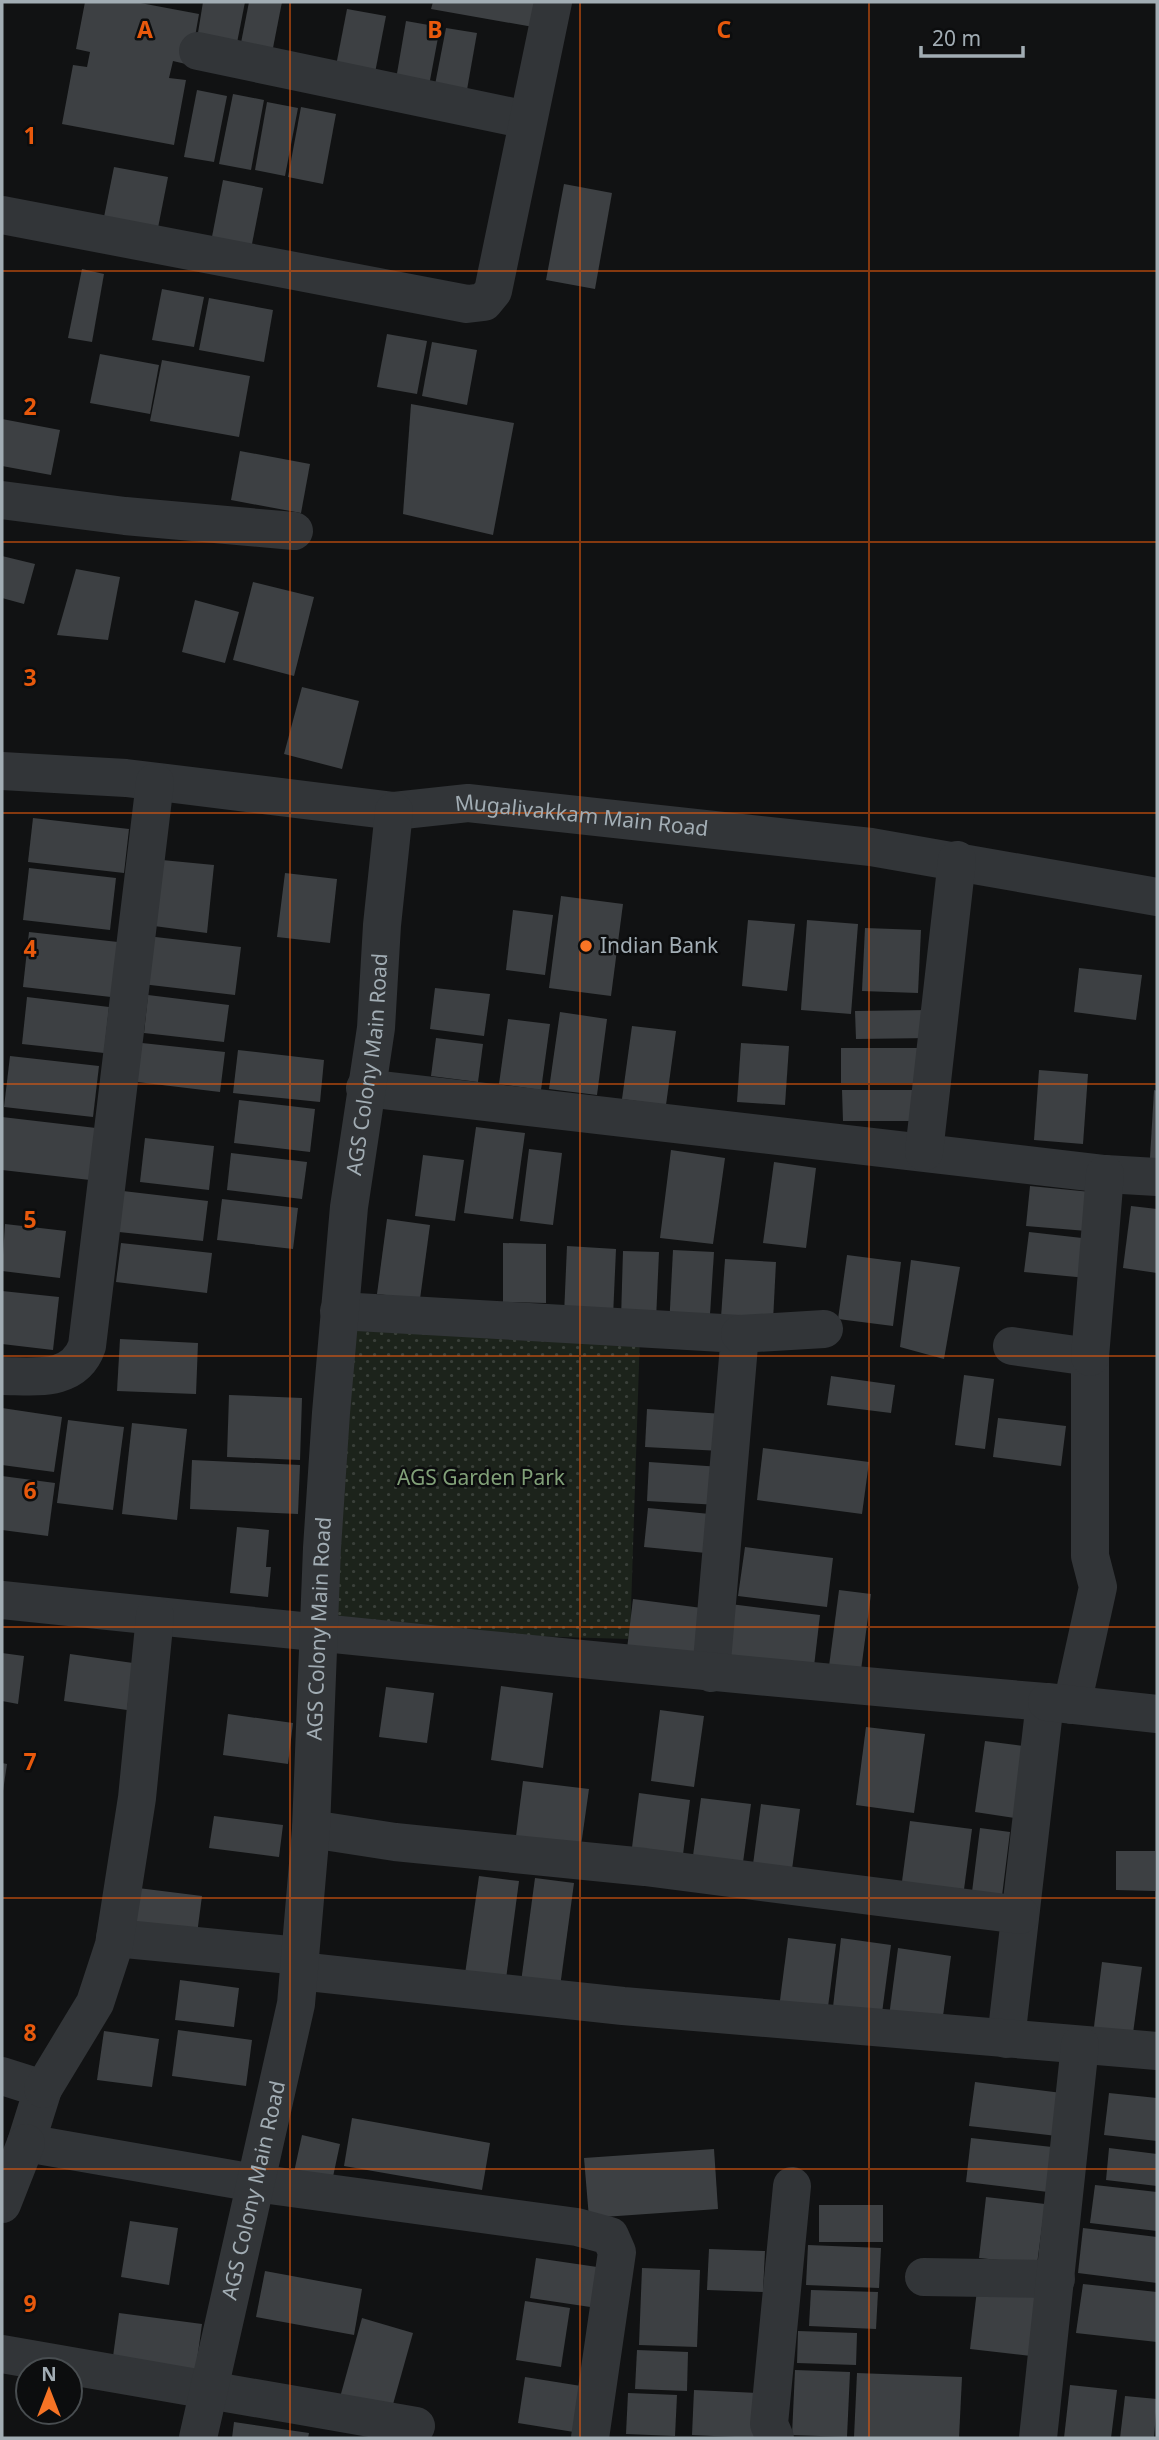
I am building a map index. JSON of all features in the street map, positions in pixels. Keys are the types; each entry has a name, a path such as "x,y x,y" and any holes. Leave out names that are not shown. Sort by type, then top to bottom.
{"street":[{"path":"2,215 467,304 479,304 494,291 553,2"},
{"path":"198,51 527,120"},
{"path":"2,500 125,516 294,531"},
{"path":"2,771 2,778"},
{"name":"Mugalivakkam Main Road","path":"2,771 155,782 394,811 468,803 871,847 1157,897"},
{"path":"2,1376 50,1376 68,1371 82,1359 87,1346 155,782"},
{"name":"AGS Colony Main Road","path":"198,2438 296,2004 311,1829 324,1508 339,1311 349,1207 376,1028 382,925 394,811"},
{"path":"924,1152 957,860"},
{"path":"365,1088 1105,1174 1157,1177"},
{"path":"1006,2039 1020,1915 1059,1703 1098,1587 1090,1556 1090,1357 1105,1174"},
{"path":"339,1311 740,1334 824,1329"},
{"path":"711,1673 740,1334"},
{"path":"1012,1346 1090,1357"},
{"path":"2,1600 320,1633 498,1648 711,1673 1157,1714"},
{"path":"2,2204 26,2143 43,2089 95,2003 115,1938 137,1798 155,1616"},
{"path":"311,1829 395,1842 645,1867 1020,1915"},
{"path":"115,1938 623,2006 1157,2051"},
{"path":"1038,2438 1080,2045"},
{"path":"2,2076 43,2089"},
{"path":"26,2143 255,2183 525,2219 602,2232 610,2236 617,2252 590,2438"},
{"path":"775,2438 769,2424 792,2186"},
{"path":"924,2277 1056,2279"},
{"path":"2,2354 416,2426"}],"green space":[{"name":"AGS Garden Park","path":"340,1313 640,1334 630,1639 321,1630"}],"building":[{"path":"85,2 135,2 199,14 190,65 173,61 169,78 186,80 174,145 62,124 73,65 87,67 90,52 76,49"},
{"path":"203,2 245,2 235,53 196,45"},
{"path":"249,2 282,2 271,58 239,53"},
{"path":"433,2 543,2 539,28 431,9"},
{"path":"347,9 386,16 374,78 335,71"},
{"path":"406,21 440,27 428,91 395,85"},
{"path":"446,28 477,33 465,101 433,95"},
{"path":"197,90 227,96 214,162 184,157"},
{"path":"233,94 264,100 251,170 219,164"},
{"path":"267,102 298,108 285,176 255,170"},
{"path":"301,107 336,114 323,184 288,177"},
{"path":"114,167 168,177 156,238 102,227"},
{"path":"223,180 263,188 250,254 210,247"},
{"path":"564,184 612,193 595,289 546,280"},
{"path":"82,269 104,274 92,342 68,338"},
{"path":"162,289 204,297 194,347 152,340"},
{"path":"209,298 273,310 264,362 199,350"},
{"path":"387,334 427,341 417,394 377,387"},
{"path":"432,342 477,350 467,405 422,396"},
{"path":"100,354 159,365 150,414 90,403"},
{"path":"162,360 250,376 239,437 150,421"},
{"path":"411,404 514,423 493,535 403,514"},
{"path":"2,419 60,430 51,475 2,466"},
{"path":"240,451 310,464 301,513 231,500"},
{"path":"2,556 35,564 24,604 2,598"},
{"path":"76,569 120,577 108,640 57,635"},
{"path":"253,582 314,597 294,676 233,660"},
{"path":"195,600 239,612 225,663 182,652"},
{"path":"302,687 359,701 342,769 284,754"},
{"path":"33,818 129,829 124,873 28,862"},
{"path":"162,860 214,865 207,933 154,926"},
{"path":"29,868 116,878 110,930 23,920"},
{"path":"285,873 337,879 330,943 277,937"},
{"name":"Indian Bank","path":"561,896 623,904 611,996 549,988"},
{"path":"513,910 553,915 545,975 506,970"},
{"path":"748,920 795,924 787,991 742,986"},
{"path":"807,920 858,924 851,1014 801,1010"},
{"path":"865,928 921,930 918,993 862,991"},
{"path":"29,932 118,942 111,997 23,987"},
{"path":"147,936 241,947 235,995 142,984"},
{"path":"1079,968 1142,975 1136,1020 1074,1012"},
{"path":"435,988 490,994 484,1036 430,1029"},
{"path":"148,995 229,1005 224,1042 144,1033"},
{"path":"27,997 109,1007 104,1053 22,1044"},
{"path":"930,1010 931,1038 856,1039 855,1011"},
{"path":"560,1012 607,1019 597,1095 549,1089"},
{"path":"508,1019 550,1024 541,1090 499,1084"},
{"path":"632,1026 676,1031 666,1105 622,1099"},
{"path":"436,1038 483,1044 478,1082 431,1076"},
{"path":"142,1043 225,1052 220,1092 137,1082"},
{"path":"741,1043 789,1046 785,1105 737,1102"},
{"path":"841,1048 927,1048 927,1083 841,1083"},
{"path":"238,1050 324,1060 320,1102 233,1093"},
{"path":"10,1056 99,1066 93,1117 4,1107"},
{"path":"1039,1070 1088,1074 1083,1144 1034,1140"},
{"path":"842,1090 912,1090 912,1121 843,1121"},
{"path":"1154,1090 1157,1091 1157,1158 1150,1158"},
{"path":"239,1100 315,1109 310,1152 234,1143"},
{"path":"2,1117 96,1128 90,1180 2,1170"},
{"path":"476,1127 525,1133 513,1219 464,1213"},
{"path":"145,1138 214,1146 209,1190 140,1182"},
{"path":"529,1149 562,1153 553,1225 520,1221"},
{"path":"671,1150 725,1158 713,1244 660,1238"},
{"path":"231,1153 307,1162 302,1199 227,1190"},
{"path":"423,1155 464,1160 455,1221 415,1216"},
{"path":"774,1162 816,1168 806,1248 763,1243"},
{"path":"1030,1186 1091,1192 1087,1231 1026,1226"},
{"path":"123,1191 208,1201 203,1241 119,1232"},
{"path":"222,1199 298,1208 293,1249 217,1240"},
{"path":"1131,1206 1157,1209 1157,1273 1123,1268"},
{"path":"387,1219 430,1225 420,1299 377,1294"},
{"path":"5,1224 66,1231 60,1278 2,1271"},
{"path":"1029,1232 1091,1239 1087,1278 1024,1272"},
{"path":"121,1243 212,1253 207,1293 116,1282"},
{"path":"503,1243 546,1244 546,1303 503,1302"},
{"path":"567,1246 616,1249 613,1317 564,1315"},
{"path":"673,1250 714,1252 709,1330 669,1328"},
{"path":"623,1251 659,1252 656,1320 621,1319"},
{"path":"847,1255 901,1262 893,1326 838,1319"},
{"path":"725,1259 776,1262 773,1321 721,1318"},
{"path":"911,1260 960,1267 944,1359 900,1347"},
{"path":"2,1291 59,1297 53,1350 2,1344"},
{"path":"120,1339 198,1343 196,1394 117,1391"},
{"path":"964,1375 994,1379 985,1449 955,1445"},
{"path":"831,1376 895,1385 891,1413 827,1405"},
{"path":"229,1395 302,1398 300,1460 227,1457"},
{"path":"2,1408 62,1417 54,1472 2,1465"},
{"path":"647,1409 724,1414 721,1451 645,1447"},
{"path":"998,1418 1066,1426 1061,1466 993,1457"},
{"path":"68,1420 124,1427 113,1510 57,1503"},
{"path":"132,1423 187,1429 177,1520 122,1514"},
{"path":"763,1448 869,1462 862,1514 757,1500"},
{"path":"192,1460 300,1465 298,1514 190,1509"},
{"path":"649,1462 721,1467 719,1505 647,1501"},
{"path":"2,1476 55,1483 48,1536 2,1530"},
{"path":"648,1508 710,1514 706,1553 644,1547"},
{"path":"237,1527 269,1530 266,1567 271,1567 268,1597 230,1593"},
{"path":"745,1547 833,1558 827,1607 738,1596"},
{"path":"839,1590 871,1594 860,1678 828,1674"},
{"path":"633,1599 702,1608 694,1666 626,1657"},
{"path":"730,1604 820,1615 813,1675 722,1663"},
{"path":"2,1653 24,1656 18,1704 2,1701"},
{"path":"70,1654 133,1663 127,1710 64,1701"},
{"path":"501,1686 553,1693 543,1768 491,1760"},
{"path":"386,1687 434,1693 427,1743 379,1737"},
{"path":"660,1710 704,1716 694,1787 651,1781"},
{"path":"228,1714 293,1723 288,1764 223,1755"},
{"path":"866,1727 925,1734 914,1813 856,1805"},
{"path":"985,1741 1031,1747 1022,1819 975,1812"},
{"path":"2,1763 7,1764 3,1791 2,1791"},
{"path":"523,1781 589,1789 579,1860 514,1852"},
{"path":"639,1793 690,1800 682,1862 631,1855"},
{"path":"701,1798 751,1804 741,1877 691,1870"},
{"path":"761,1804 800,1809 791,1877 752,1872"},
{"path":"214,1816 283,1825 279,1857 209,1848"},
{"path":"910,1821 972,1829 963,1897 901,1889"},
{"path":"980,1828 1010,1832 1002,1896 972,1892"},
{"path":"1116,1851 1155,1851 1155,1891 1116,1890"},
{"path":"479,1876 519,1881 506,1979 465,1974"},
{"path":"535,1878 574,1883 560,1987 521,1982"},
{"path":"138,1888 202,1896 197,1934 133,1925"},
{"path":"788,1938 836,1944 827,2015 779,2008"},
{"path":"841,1938 891,1945 882,2013 833,2007"},
{"path":"898,1948 951,1956 941,2031 888,2024"},
{"path":"1102,1962 1142,1967 1131,2048 1092,2043"},
{"path":"180,1980 239,1988 234,2027 175,2020"},
{"path":"178,2030 252,2040 246,2086 172,2076"},
{"path":"104,2031 159,2039 152,2087 97,2080"},
{"path":"975,2082 1062,2093 1057,2136 969,2126"},
{"path":"1109,2093 1157,2098 1157,2141 1104,2135"},
{"path":"352,2118 490,2143 482,2190 344,2166"},
{"path":"302,2135 340,2144 331,2186 293,2177"},
{"path":"971,2138 1061,2148 1056,2193 966,2182"},
{"path":"1109,2148 1157,2154 1157,2186 1106,2180"},
{"path":"714,2149 718,2209 589,2218 584,2158"},
{"path":"1095,2185 1157,2192 1157,2231 1090,2223"},
{"path":"986,2197 1045,2204 1037,2264 979,2258"},
{"path":"819,2205 883,2205 883,2242 819,2242"},
{"path":"130,2221 178,2228 169,2285 121,2277"},
{"path":"1083,2228 1157,2237 1157,2283 1078,2273"},
{"path":"808,2245 881,2248 879,2288 806,2285"},
{"path":"709,2249 765,2251 763,2292 707,2290"},
{"path":"536,2258 604,2268 597,2308 530,2298"},
{"path":"642,2268 700,2270 697,2347 639,2345"},
{"path":"265,2271 362,2289 354,2335 256,2317"},
{"path":"1083,2284 1157,2292 1157,2342 1076,2333"},
{"path":"811,2290 878,2292 876,2329 809,2326"},
{"path":"977,2290 1038,2297 1031,2356 970,2349"},
{"path":"525,2301 570,2308 561,2367 516,2360"},
{"path":"119,2313 202,2324 194,2382 111,2371"},
{"path":"362,2318 413,2333 390,2415 339,2401"},
{"path":"798,2331 857,2333 856,2365 797,2363"},
{"path":"637,2350 688,2352 687,2391 635,2389"},
{"path":"795,2370 850,2372 847,2437 792,2435"},
{"path":"857,2373 962,2377 959,2438 854,2437"},
{"path":"525,2377 581,2386 574,2432 518,2423"},
{"path":"1070,2385 1117,2390 1111,2438 1064,2438"},
{"path":"694,2390 758,2393 756,2438 692,2435"},
{"path":"628,2393 677,2395 675,2436 626,2434"},
{"path":"1125,2396 1157,2399 1154,2438 1120,2438"},
{"path":"234,2422 309,2433 308,2438 232,2438"}],"place":[{"name":"Indian Bank","path":"586,946"}]}
